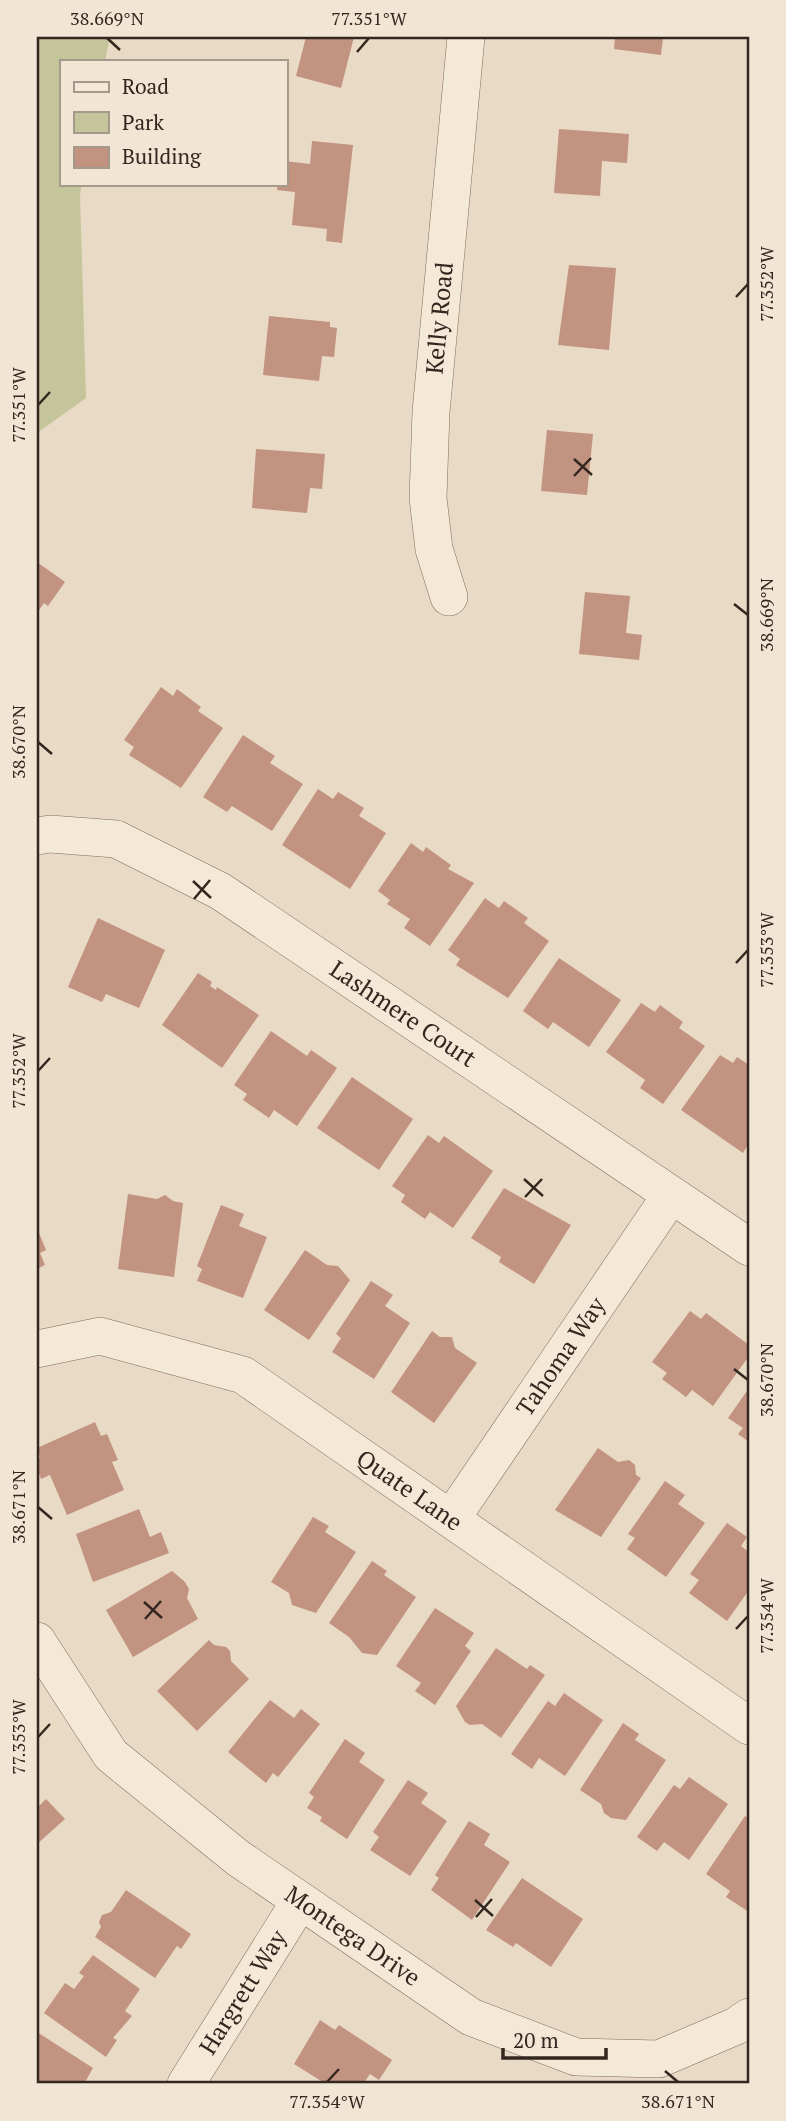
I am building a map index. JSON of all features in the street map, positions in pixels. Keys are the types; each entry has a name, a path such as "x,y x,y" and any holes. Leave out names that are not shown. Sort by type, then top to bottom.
{"street":[{"name":"Kelly Road","path":"449,597 434,549 428,498 431,412 466,37"},
{"name":"Lashmere Court","path":"37,836 50,834 116,839 220,891 749,1247"},
{"name":"Tahoma Way","path":"451,1519 671,1195"},
{"name":"Quate Lane","path":"37,1349 100,1336 243,1375 749,1726"},
{"name":"Montega Drive","path":"37,1641 111,1755 238,1858 471,2017 576,2057 659,2059 736,2026 749,2017"},
{"name":"Hargrett Way","path":"186,2084 300,1901"}],"green space":[{"path":"37,37 110,37 105,60 60,60 60,186 82,186 86,398 37,433"}],"building":[{"path":"306,37 354,37 341,88 296,76"},
{"path":"615,37 663,37 661,55 614,49"},
{"path":"559,129 629,134 627,163 602,161 600,196 554,193"},
{"path":"312,141 353,145 342,243 326,241 327,229 292,225 295,192 277,190 278,186 287,186 287,161 310,164"},
{"path":"569,265 616,268 609,350 558,345"},
{"path":"269,316 330,322 330,327 337,328 334,357 322,356 319,381 263,375"},
{"path":"547,430 593,434 587,495 541,491"},
{"path":"256,449 325,454 322,489 310,488 307,513 252,508"},
{"path":"37,562 65,582 48,606 44,603 37,613"},
{"path":"585,592 630,596 626,633 642,635 639,660 579,654"},
{"path":"161,687 173,696 177,689 201,707 198,711 223,728 181,788 129,755 134,747 124,740"},
{"path":"243,735 275,756 270,763 303,784 272,831 232,806 227,812 203,797"},
{"path":"318,789 333,799 338,792 364,808 359,816 386,833 350,889 282,845"},
{"path":"411,843 423,852 426,847 451,865 448,869 474,883 430,946 404,928 410,919 387,904 390,900 378,891"},
{"path":"485,898 499,908 504,901 528,918 524,923 549,941 508,998 456,965 460,959 448,950"},
{"path":"98,918 165,950 139,1008 106,994 102,1002 68,987"},
{"path":"559,958 621,1000 589,1047 553,1022 548,1029 523,1011"},
{"path":"198,973 212,982 210,986 216,990 217,987 259,1015 222,1068 162,1025"},
{"path":"641,1003 655,1012 660,1005 683,1022 679,1028 705,1046 663,1104 640,1088 645,1080 606,1052"},
{"path":"271,1031 307,1056 311,1050 337,1068 297,1126 274,1110 269,1118 243,1100 247,1094 234,1085"},
{"path":"720,1055 733,1063 737,1057 749,1065 749,1143 743,1153 681,1110"},
{"path":"352,1077 413,1119 379,1170 317,1128"},
{"path":"428,1135 439,1143 444,1136 493,1171 453,1228 430,1212 425,1219 401,1202 405,1195 392,1186"},
{"path":"504,1188 571,1225 534,1284 499,1262 501,1257 471,1238"},
{"path":"128,1194 157,1199 165,1195 173,1201 183,1203 174,1277 118,1269"},
{"path":"221,1205 244,1214 239,1226 267,1237 243,1298 197,1281 202,1269 197,1266"},
{"path":"37,1228 46,1250 40,1253 45,1265 37,1269"},
{"path":"305,1250 327,1265 338,1266 350,1280 309,1340 264,1310"},
{"path":"371,1281 393,1295 385,1306 410,1323 374,1379 332,1352 341,1338 336,1334"},
{"path":"690,1311 701,1319 706,1313 749,1345 749,1356 713,1406 692,1390 686,1397 662,1379 667,1373 652,1362"},
{"path":"432,1331 440,1337 452,1337 455,1348 477,1363 434,1423 391,1392"},
{"path":"749,1388 749,1442 738,1434 743,1428 728,1418"},
{"path":"95,1422 101,1436 107,1434 118,1460 112,1462 124,1490 67,1515 50,1475 41,1479 37,1468 37,1459 40,1457 37,1448"},
{"path":"598,1448 618,1462 629,1460 635,1465 636,1475 641,1478 601,1537 555,1510"},
{"path":"665,1481 685,1495 678,1504 705,1523 666,1577 627,1549 635,1538 628,1534"},
{"path":"139,1509 150,1537 161,1532 169,1553 93,1582 76,1534"},
{"path":"313,1517 329,1526 325,1532 356,1552 316,1613 292,1605 289,1593 271,1582"},
{"path":"727,1523 747,1537 741,1546 749,1552 749,1590 727,1621 689,1593 699,1580 690,1574"},
{"path":"372,1561 387,1571 384,1575 416,1597 377,1655 362,1653 349,1637 329,1623"},
{"path":"172,1571 189,1589 187,1598 198,1619 133,1657 106,1610"},
{"path":"435,1608 474,1633 465,1646 471,1651 435,1705 415,1691 421,1683 396,1666"},
{"path":"209,1640 214,1645 226,1647 230,1651 231,1661 249,1679 197,1731 157,1691"},
{"path":"496,1648 527,1669 530,1665 545,1675 501,1738 482,1724 470,1725 465,1722 456,1706"},
{"path":"564,1693 603,1720 565,1776 539,1758 532,1769 511,1754 548,1701 555,1706"},
{"path":"270,1700 294,1718 301,1709 320,1724 278,1777 273,1773 266,1783 228,1752"},
{"path":"623,1723 639,1734 635,1740 666,1760 626,1820 611,1818 604,1813 601,1804 580,1790"},
{"path":"345,1739 365,1753 359,1762 385,1780 347,1839 320,1821 322,1817 307,1808 314,1797 309,1793"},
{"path":"689,1777 728,1804 689,1860 664,1842 657,1851 637,1837 674,1785 680,1789"},
{"path":"408,1780 428,1793 421,1803 447,1821 410,1876 370,1850 379,1837 373,1832"},
{"path":"46,1799 65,1819 37,1844 37,1808"},
{"path":"745,1816 749,1819 749,1912 726,1897 730,1891 706,1874"},
{"path":"469,1821 490,1834 484,1845 510,1862 472,1920 431,1890 439,1878 435,1875"},
{"path":"522,1878 583,1919 551,1967 516,1943 513,1947 486,1930"},
{"path":"126,1890 191,1934 181,1949 177,1946 155,1978 95,1937 101,1927 99,1922 102,1915 111,1912"},
{"path":"93,1955 140,1989 125,2011 132,2016 113,2038 117,2040 106,2057 44,2013 65,1983 74,1989 84,1976 79,1973"},
{"path":"320,2020 335,2030 339,2025 392,2060 379,2080 370,2074 363,2084 326,2084 294,2064"},
{"path":"37,2032 93,2068 84,2084 37,2084"}]}
